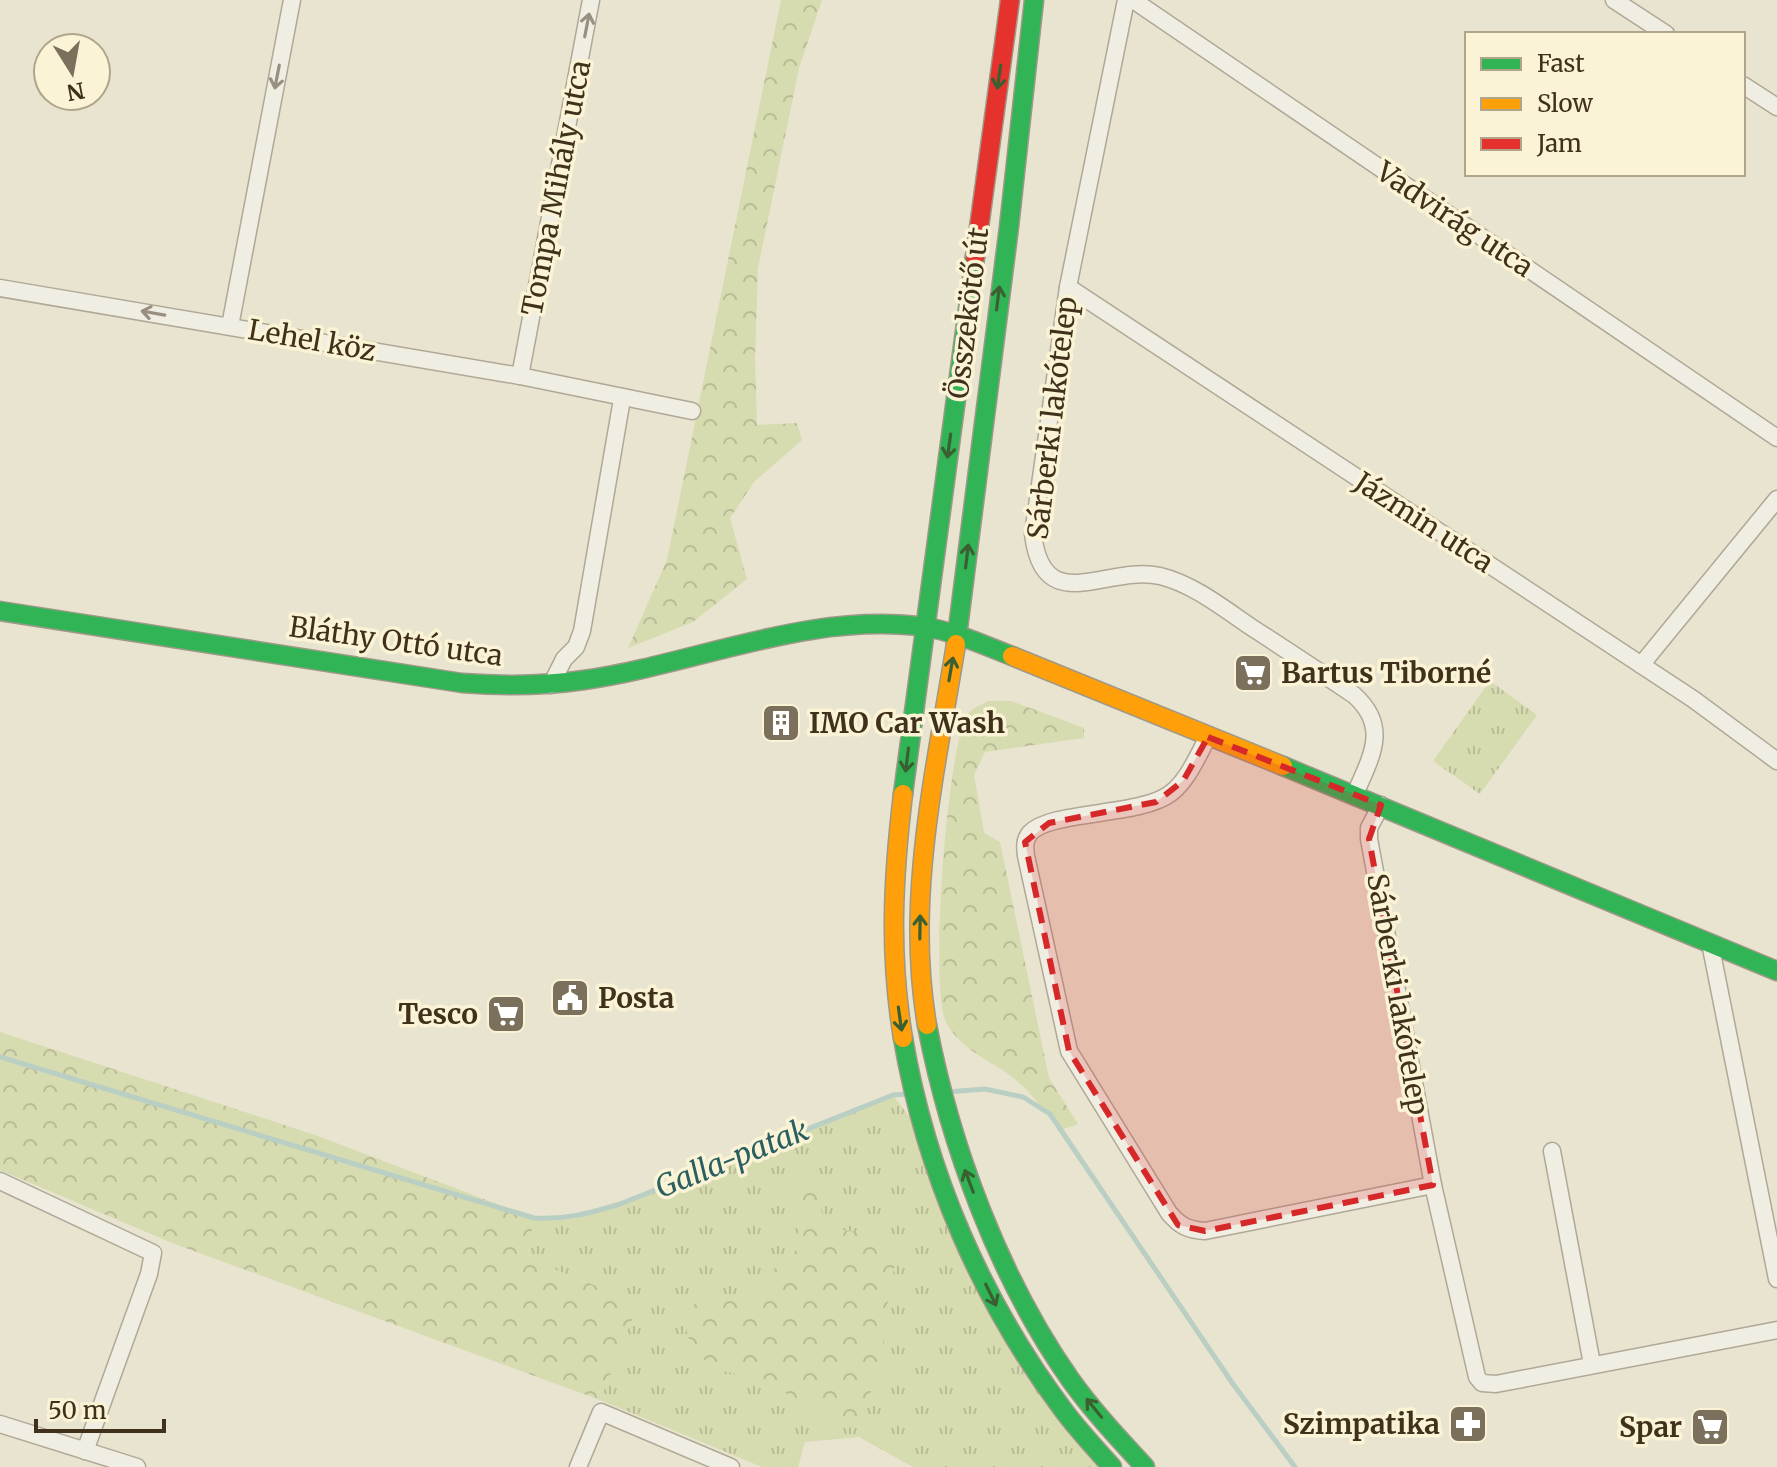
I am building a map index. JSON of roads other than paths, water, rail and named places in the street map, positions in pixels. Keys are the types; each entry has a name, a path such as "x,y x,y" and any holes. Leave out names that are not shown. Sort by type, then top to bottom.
{"street":[{"path":"230,326 292,0"},
{"name":"Tompa Mihály utca","path":"520,376 591,0"},
{"name":"Összekötő út","path":"1010,0 918,665 898,842 892,930 897,1000 920,1119 962,1235 997,1307 1063,1412 1112,1467"},
{"name":"Összekötő út","path":"1034,0 957,634 931,796 919,926 920,970 927,1026 946,1113 970,1184 1004,1261 1037,1325 1070,1379 1145,1467"},
{"name":"Sárberki lakótelep","path":"1126,0 1068,287 1033,534 1035,552 1040,565 1050,577 1062,583 1079,584 1143,572 1170,579 1204,596 1354,695 1365,705 1373,719 1375,733 1374,750 1355,794"},
{"name":"Vadvirág utca","path":"1133,0 1777,438"},
{"path":"1614,0 1663,32"},
{"path":"1745,86 1777,107"},
{"name":"Jázmin utca","path":"1068,287 1693,699 1777,761"},
{"name":"Lehel köz","path":"0,288 520,376 692,411"},
{"path":"551,685 564,659 576,647 582,631 622,399"},
{"path":"1641,665 1777,499"},
{"name":"Bláthy Ottó utca","path":"0,611 462,683 505,687 551,685 635,670 798,632 852,625 924,627 957,634 1355,794 1777,971"},
{"path":"1208,737 1183,781 1172,793 1156,802 1049,823 1031,832 1025,842 1069,1051 1169,1213 1178,1225 1191,1230 1205,1231 1433,1185"},
{"name":"Sárberki lakótelep","path":"1381,805 1369,828 1369,839 1433,1185 1474,1369 1482,1383 1496,1384 1777,1330"},
{"path":"1710,943 1777,1279"},
{"path":"1552,1151 1592,1364"},
{"path":"0,1181 153,1253 149,1274 85,1451"},
{"path":"578,1467 601,1412 731,1467"},
{"path":"0,1424 137,1467"}],"waterway":[{"name":"Galla-patak","path":"0,1057 534,1218 567,1217 620,1204 893,1095 908,1094"},
{"name":"Galla-patak","path":"946,1092 985,1089 1023,1097 1050,1114 1233,1384 1295,1467"}],"place":[{"name":"Bartus Tiborné","path":"1253,673"},
{"name":"IMO Car Wash","path":"781,723"},
{"name":"Posta","path":"570,998"},
{"name":"Tesco","path":"506,1014"},
{"name":"Szimpatika","path":"1468,1424"},
{"name":"Spar","path":"1710,1427"}]}
